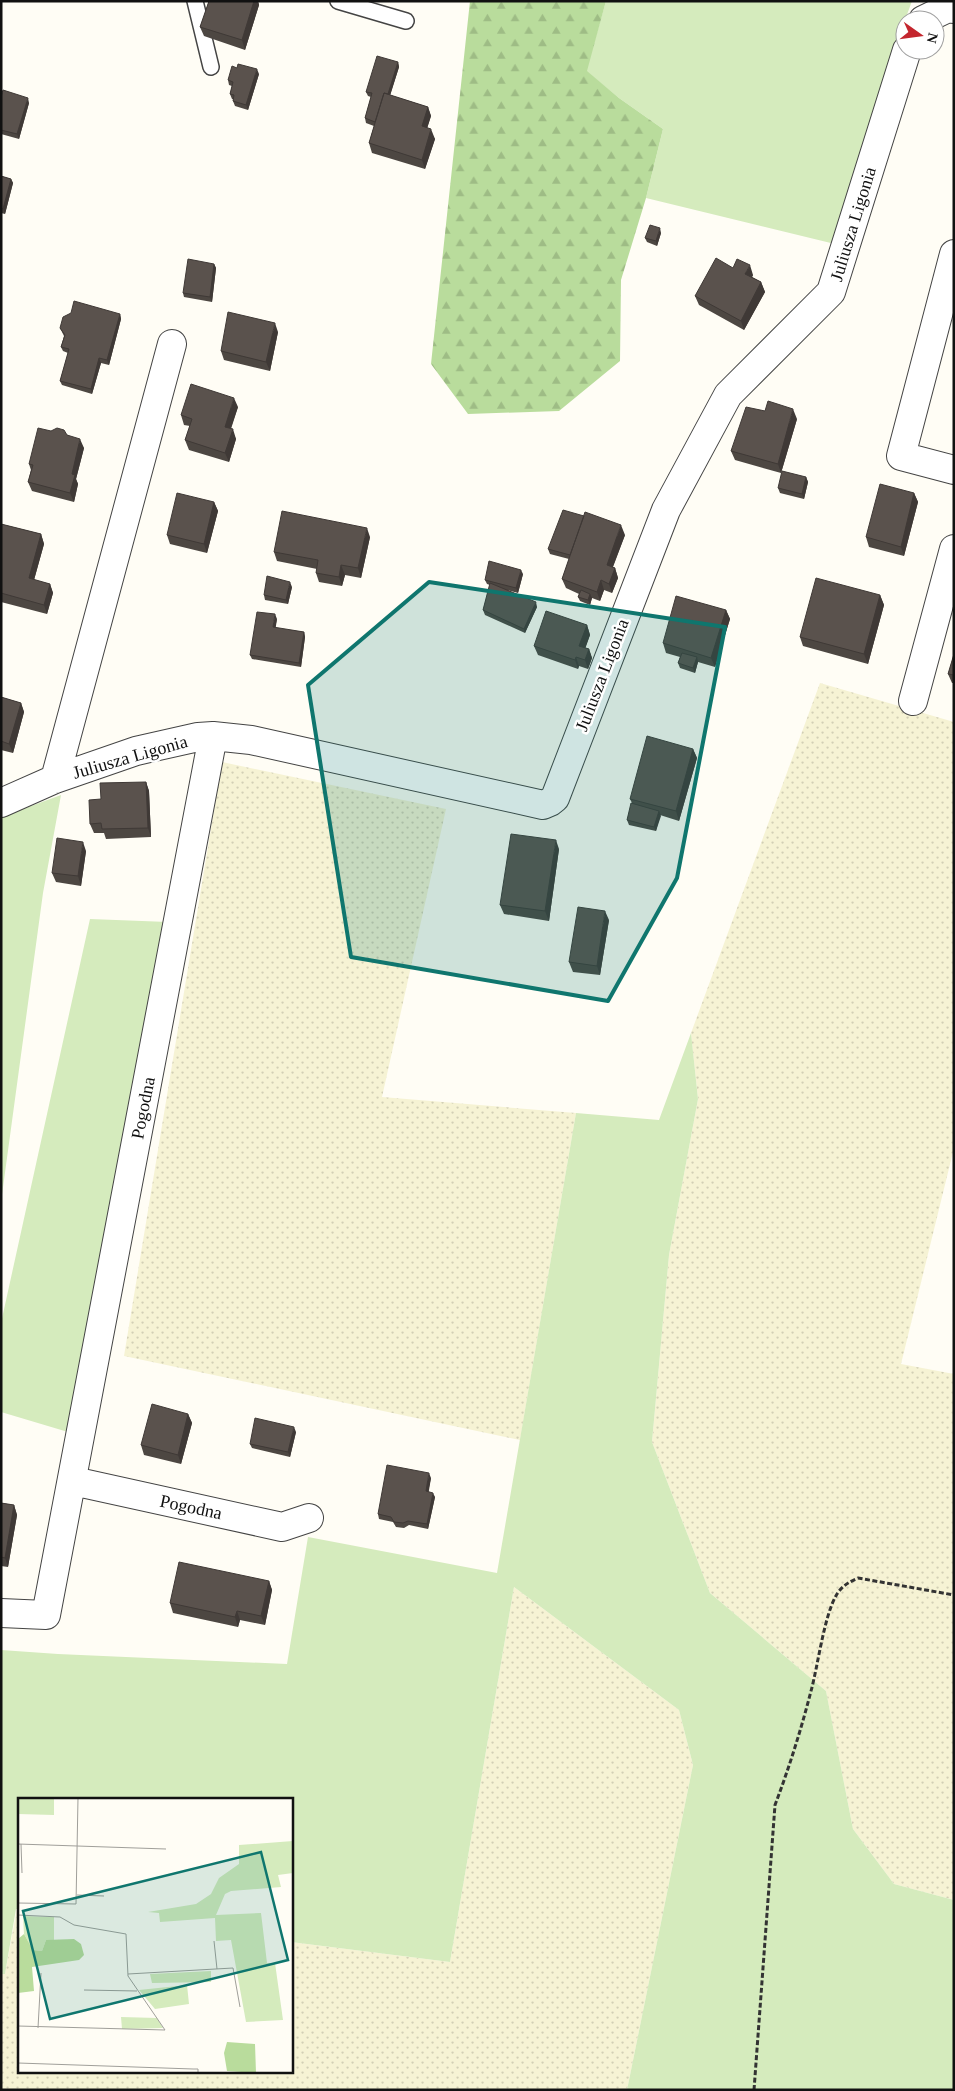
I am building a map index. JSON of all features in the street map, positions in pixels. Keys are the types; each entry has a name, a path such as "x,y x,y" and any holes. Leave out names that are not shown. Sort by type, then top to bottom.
{"street":[{"name":"Juliusza Ligonia","path":"1,803 55,779 136,751 198,737 213,736 251,740 543,805 555,798 666,510 728,395 831,292 904,60"},
{"path":"954,254 901,456 954,470"},
{"path":"55,779 172,344"},
{"path":"913,701 954,550"},
{"name":"Pogodna","path":"1,1613 46,1615 213,736"},
{"name":"Pogodna","path":"72,1481 282,1527 308,1518"}],"lane":[{"path":"195,1 211,67"},
{"path":"338,1 406,21"}],"path":[{"path":"754,2090 775,1805 787,1773 811,1691 830,1611 836,1595 845,1584 858,1578 954,1595"}],"highlighted area":[{"path":"429,582 725,627 677,878 608,1001 351,957 308,685"}],"shaded area":[{"path":"820,683 954,722 954,1148 901,1364 954,1374 954,1900 894,1884 853,1829 826,1691 710,1593 652,1442 669,1255 698,1099 691,1033"},
{"path":"222,762 446,809 382,1097 576,1113 520,1440 124,1356"},
{"path":"514,1587 679,1710 693,1765 627,2090 1,2090 1,1974 5,1974 17,1908 18,2074 292,2074 292,1942 450,1962"}],"green space":[{"path":"470,1 606,1 587,71 619,98 663,129 646,198 621,280 620,361 559,411 468,414 431,364"},
{"path":"606,1 912,1 909,10 895,10 895,54 839,245 646,198 663,129 619,98 586,71"},
{"path":"61,795 43,893 1,1202 1,817"},
{"path":"90,919 168,922 68,1432 1,1412 1,1323"},
{"path":"691,1033 698,1099 669,1255 652,1442 710,1593 826,1691 853,1829 894,1884 954,1900 954,2090 627,2090 693,1765 679,1710 514,1587 450,1962 292,1942 292,1798 18,1798 18,1909 16,1909 5,1974 1,1974 1,1650 287,1664 308,1537 497,1573 576,1113 659,1120"}],"building":[{"path":"209,1 254,1 242,40 200,27"},
{"path":"377,56 398,62 388,94 384,93 375,122 365,118 372,93 366,92"},
{"path":"238,64 257,69 246,105 233,101 234,95 230,94 233,82 228,80 232,66 237,68"},
{"path":"3,90 28,98 17,134 1,130 1,97"},
{"path":"384,93 428,107 422,126 431,129 422,160 369,143"},
{"path":"1,176 11,179 3,209 1,208"},
{"path":"650,225 660,228 656,241 645,238"},
{"path":"716,258 733,268 737,259 750,265 745,274 761,282 741,321 695,296"},
{"path":"188,259 214,264 210,297 183,293"},
{"path":"74,301 120,314 107,360 99,358 91,389 60,381 69,349 61,347 65,335 60,328 63,317 71,313"},
{"path":"228,312 275,323 266,362 221,351"},
{"path":"191,384 234,398 225,427 233,429 225,453 185,440 192,419 181,415"},
{"path":"768,401 793,409 778,464 731,451 746,407 765,411"},
{"path":"38,428 51,431 57,428 64,430 67,435 80,439 72,474 75,475 70,493 28,482 33,465 29,464"},
{"path":"782,471 806,477 802,494 778,488"},
{"path":"880,484 914,493 901,547 866,537"},
{"path":"177,493 214,502 204,544 167,535"},
{"path":"563,510 584,516 570,555 548,549"},
{"path":"282,511 367,528 358,568 341,565 339,577 316,573 318,560 274,552"},
{"path":"585,512 621,525 607,565 615,568 609,584 601,580 597,592 562,579"},
{"path":"1,524 41,534 29,578 50,584 44,605 1,593"},
{"path":"489,561 521,570 516,588 485,580"},
{"path":"267,576 290,582 286,600 264,595"},
{"path":"816,578 880,595 864,654 800,637"},
{"path":"490,583 536,602 524,629 483,610"},
{"path":"581,590 590,594 588,600 578,597"},
{"path":"676,596 726,610 711,658 663,643"},
{"path":"546,611 587,625 579,646 589,649 585,660 576,657 575,660 534,646"},
{"path":"257,612 275,614 273,627 304,632 299,663 250,655"},
{"path":"682,653 697,657 693,668 678,663"},
{"path":"954,654 954,675 948,674"},
{"path":"1,697 21,703 9,744 1,741"},
{"path":"647,736 693,749 676,811 630,799"},
{"path":"146,782 148,828 102,829 101,823 90,824 89,800 101,799 100,783"},
{"path":"631,803 659,811 654,827 627,820"},
{"path":"511,834 556,840 545,911 500,905"},
{"path":"57,838 83,842 78,876 52,873"},
{"path":"578,907 605,911 597,966 569,962"},
{"path":"152,1404 188,1414 178,1455 141,1445"},
{"path":"255,1418 294,1427 288,1452 250,1444"},
{"path":"387,1465 429,1473 426,1491 433,1493 427,1524 408,1521 403,1523 394,1522 391,1517 378,1514"},
{"path":"1,1503 14,1505 5,1558 1,1557"},
{"path":"179,1562 269,1581 261,1616 237,1611 235,1617 170,1603"}]}
